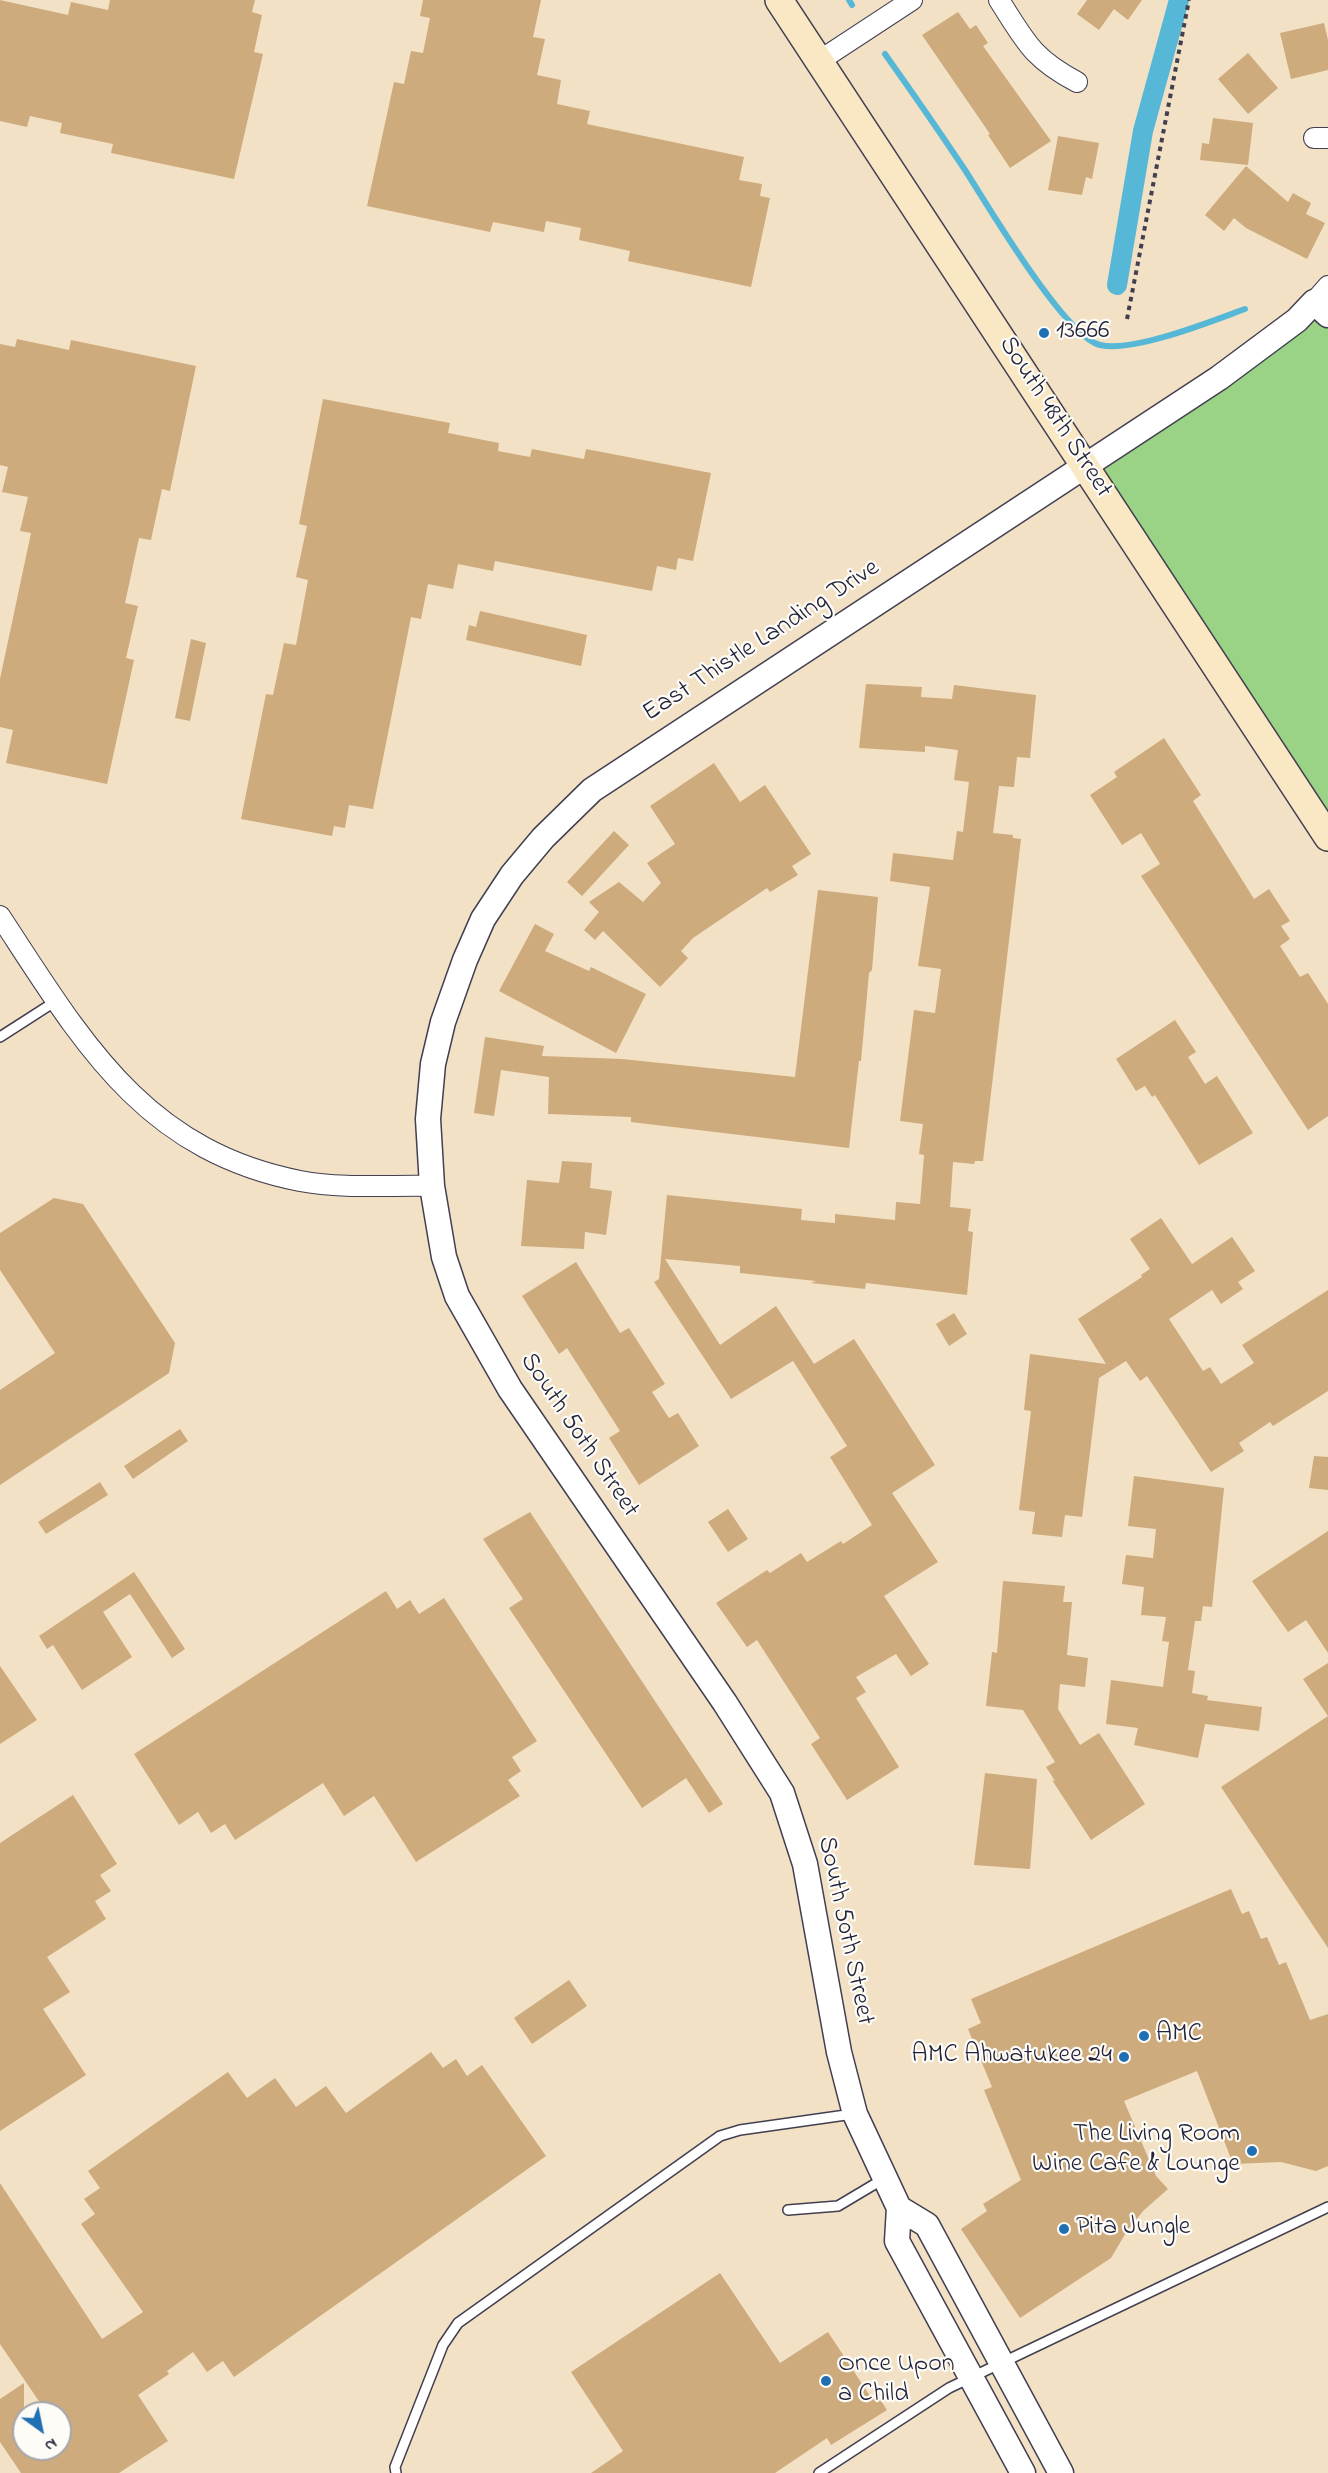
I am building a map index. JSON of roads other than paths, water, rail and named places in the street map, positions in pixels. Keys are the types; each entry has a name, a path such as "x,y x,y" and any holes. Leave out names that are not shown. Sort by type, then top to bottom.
{"main road":[{"name":"South 48th Street","path":"779,0 1328,837"}],"street":[{"path":"819,61 912,0"},
{"path":"999,0 1034,54 1053,69 1077,82"},
{"name":"East Thistle Landing Drive","path":"432,1186 428,1119 433,1064 443,1022 465,960 483,919 512,875 543,838 592,790 1084,464 1219,378 1323,301"},
{"path":"0,916 80,1037 120,1084 186,1136 212,1151 262,1171 303,1181 432,1186"},
{"name":"South 50th Street","path":"432,1186 444,1257 457,1296 510,1389 725,1703 782,1793 805,1864 839,2052 855,2114 899,2208 897,2241 1023,2473"},
{"path":"899,2208 927,2225 1061,2473"}],"lane":[{"path":"0,1037 56,1001"},
{"path":"396,2473 395,2468 443,2345 458,2323 720,2136 740,2130 855,2114"},
{"path":"788,2210 837,2206 885,2178"},
{"path":"819,2473 949,2388 1328,2207"}],"waterway":[{"path":"849,0 852,5"},
{"path":"1117,285 1143,131 1179,0"},
{"path":"885,54 1028,267 1067,319 1085,337 1100,345 1132,344 1193,328 1245,309"}],"place":[{"name":"13666","path":"1044,333"},
{"name":"AMC","path":"1144,2036"},
{"name":"AMC Ahwatukee 24","path":"1124,2057"},
{"name":"The Living Room Wine Cafe & Lounge","path":"1252,2151"},
{"name":"Pita Jungle","path":"1064,2229"},
{"name":"Once Upon a Child","path":"826,2381"}]}
